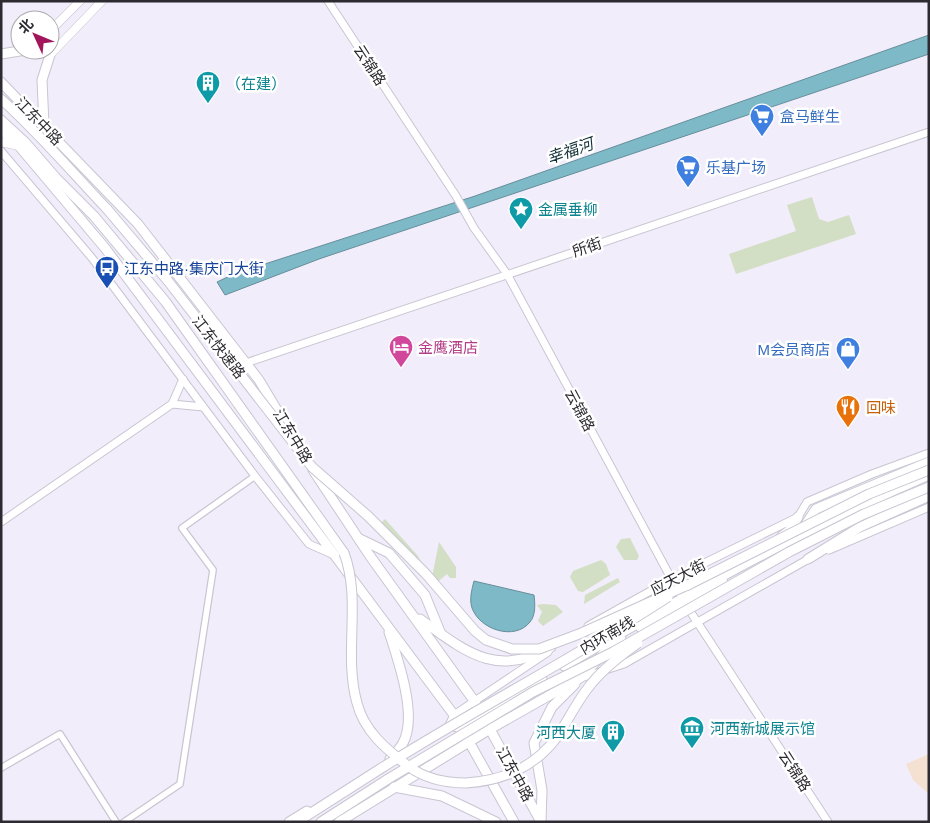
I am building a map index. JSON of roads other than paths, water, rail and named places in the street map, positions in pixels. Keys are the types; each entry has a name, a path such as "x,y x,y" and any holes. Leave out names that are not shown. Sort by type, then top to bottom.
{"main road":[{"path":"60,21 80,1"},
{"path":"60,45 102,1"},
{"path":"44,125 42,80 48,60"},
{"name":"江东中路","path":"1,82 138,224 259,380 321,483 474,702 541,822"},
{"name":"江东快速路","path":"1,99 35,130 107,209 168,281 312,467 368,516 486,640 512,649 539,649 579,634 690,584"},
{"name":"江东快速路","path":"1,120 25,142 57,179 94,216 166,301 344,553 350,569 353,596 351,622 352,679 357,704 362,717 380,744 415,771 434,779 458,783 500,778 523,768 541,755 555,738 592,683 615,660 678,614"},
{"name":"江东中路","path":"1,130 19,146 104,248 454,715 471,741 514,822"},
{"path":"1,142 19,146"},
{"path":"798,536 816,509 929,462"},
{"name":"内环南线","path":"297,822 451,724 632,621 690,584 869,494 929,470"},
{"name":"应天大街","path":"289,822 386,764 446,731 461,726 798,536 862,504 929,475"},
{"name":"应天大街","path":"339,822 394,786 580,678 614,643 683,600 864,507 929,480"},
{"name":"内环南线","path":"320,822 463,732 789,552 856,518 929,487"},
{"path":"808,558 860,527 929,496"},
{"path":"683,600 789,531 798,517"},
{"path":"358,538 388,553 401,567 425,595 441,634"},
{"path":"413,614 441,634 489,661 510,662 534,657 575,633"},
{"path":"386,624 397,656 408,710 403,743 386,764"},
{"path":"541,822 542,790 534,743 552,707 580,678"},
{"path":"394,786 442,796 496,822"}],"street":[{"name":"云锦路","path":"328,1 456,196 474,228 507,274 670,580 828,822"},
{"name":"所街","path":"246,363 929,132"},
{"name":"江东中路","path":"1,151 92,258 255,476 309,544 334,555"},
{"path":"1,522 172,404 183,380"},
{"path":"172,404 203,407"},
{"name":"应天大街","path":"454,715 575,633 670,580 798,517 807,502 872,474 929,453"},
{"path":"124,822 180,784 213,570 182,528 255,476"},
{"name":"应天大街","path":"580,678 624,664 808,558 929,507"},
{"path":"446,731 454,715"},
{"path":"1,768 60,734 116,822"}],"water":[{"path":"929,35 929,54 319,259 225,295 217,282 234,274 475,196"},
{"path":"474,581 534,595 534,612 530,622 524,628 507,632 490,627 482,622 476,616 471,605"}],"place":[{"name":"（在建）","path":"208,104"},
{"name":"盒马鲜生","path":"762,137"},
{"name":"乐基广场","path":"688,188"},
{"name":"金属垂柳","path":"521,230"},
{"name":"江东中路·集庆门大街","path":"107,289"},
{"name":"金鹰酒店","path":"401,368"},
{"name":"M会员商店","path":"848,370"},
{"name":"回味","path":"848,428"},
{"name":"河西新城展示馆","path":"692,749"},
{"name":"河西大厦","path":"613,753"}],"water label":[{"name":"幸福河","path":"570,151"}]}
